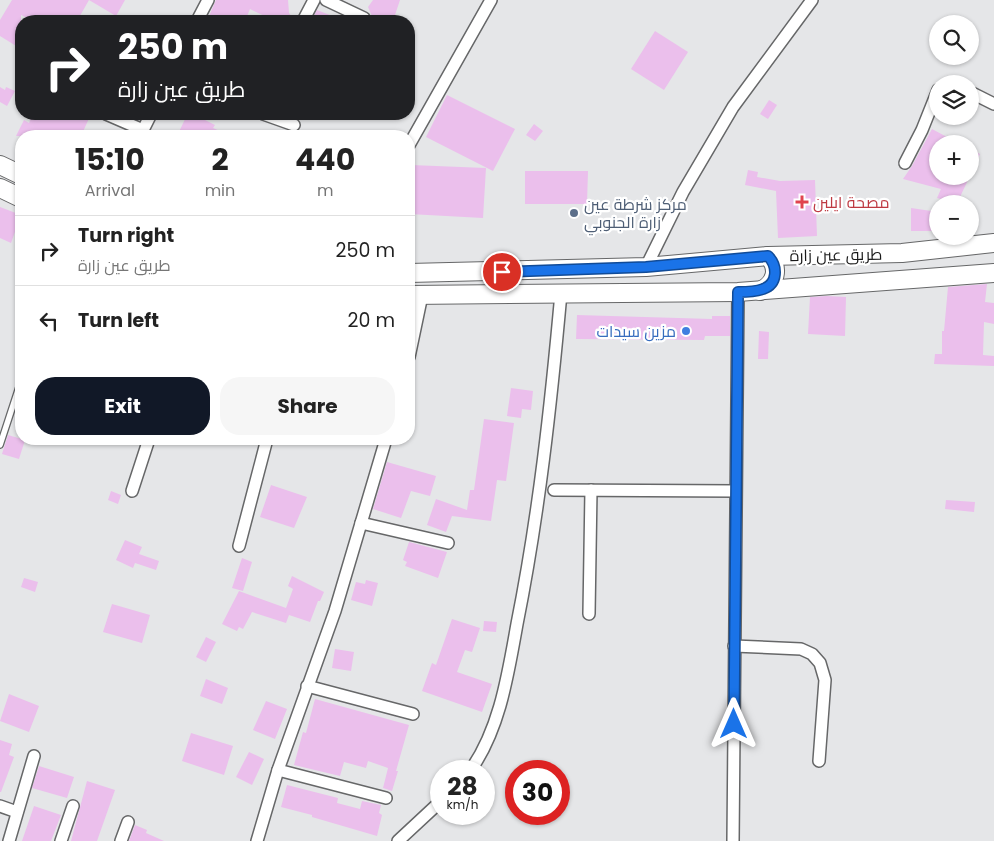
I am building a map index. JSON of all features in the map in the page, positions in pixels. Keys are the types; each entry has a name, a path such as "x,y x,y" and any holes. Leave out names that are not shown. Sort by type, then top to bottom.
{"main road":[{"path":"0,165 15,172"},
{"path":"0,188 15,195"},
{"name":"طريق عين زارة","path":"415,273 646,267 768,256 902,253 994,243"},
{"path":"760,290 771,284 776,272 775,266 768,256"},
{"name":"طريق عين زارة","path":"416,295 738,292 994,273"}],"street":[{"path":"200,15 208,0"},
{"path":"306,15 314,0"},
{"path":"326,0 358,15"},
{"path":"415,134 491,0"},
{"path":"646,267 683,192 733,107 812,0"},
{"path":"979,96 994,104"},
{"path":"905,163 929,112"},
{"path":"117,120 135,130"},
{"path":"280,120 294,125"},
{"path":"733,841 738,292"},
{"path":"477,760 494,726 522,599 546,444 562,293"},
{"path":"132,492 147,445"},
{"path":"239,546 266,445"},
{"path":"257,841 278,770 335,611 384,445"},
{"path":"554,490 736,491"},
{"path":"589,614 591,490"},
{"path":"361,523 448,543"},
{"path":"734,646 795,648 812,654 820,663 825,680 819,761"},
{"path":"307,686 414,714"},
{"path":"9,841 34,756"},
{"path":"278,770 386,798"},
{"path":"0,806 17,812"},
{"path":"61,841 73,806"},
{"path":"398,841 430,811"},
{"path":"121,841 128,822"}],"lane":[{"path":"0,445 15,399"}],"building":[{"path":"12,0 89,0 80,15 15,15 15,45 0,36 0,20"},
{"path":"89,0 125,0 117,15"},
{"path":"216,0 288,0 290,15 262,15 250,9 248,15 210,15"},
{"path":"373,0 400,0 395,15 371,15 368,7"},
{"path":"317,10 330,15 314,15"},
{"path":"655,31 688,52 664,90 631,69"},
{"path":"0,87 5,90 6,87 15,91 7,106 0,102"},
{"path":"447,95 515,129 493,171 426,137"},
{"path":"769,100 777,105 768,119 760,114"},
{"path":"24,120 29,123 30,120 88,120 84,130 19,130"},
{"path":"185,120 205,120 215,125 213,128 218,130 180,130"},
{"path":"534,124 543,131 535,141 526,135"},
{"path":"932,129 943,135 929,135 929,185 966,185 961,195 938,195 941,189 903,179"},
{"path":"415,165 486,168 483,218 415,214"},
{"path":"748,170 758,172 757,177 780,181 815,180 817,236 778,238 776,191 745,185"},
{"path":"525,171 588,171 587,204 525,204"},
{"path":"0,207 15,213 15,232 11,243 0,238"},
{"path":"911,208 929,211 929,231 911,231"},
{"path":"987,284 985,302 994,303 994,324 984,322 983,355 994,356 994,366 934,364 935,354 942,354 942,331 944,331 948,287"},
{"path":"810,297 846,297 845,336 808,334"},
{"path":"577,315 712,319 712,316 730,316 730,336 705,336 704,340 576,339"},
{"path":"759,331 769,332 768,359 758,359"},
{"path":"511,388 533,391 531,410 522,409 521,418 507,416"},
{"path":"484,419 514,423 506,481 497,480 491,521 452,516 446,532 427,525 436,499 467,510 470,490 474,490"},
{"path":"8,435 15,437 15,445 23,445 19,459 2,454"},
{"path":"387,462 436,476 430,496 411,491 401,518 373,509"},
{"path":"271,485 307,497 294,528 260,517"},
{"path":"111,491 121,495 118,504 108,500"},
{"path":"946,500 975,502 974,512 945,509"},
{"path":"125,540 142,547 139,554 159,561 156,570 135,563 133,568 116,560"},
{"path":"409,542 447,552 438,578 405,566 407,562 403,560"},
{"path":"242,558 252,562 243,591 232,588"},
{"path":"292,576 324,592 320,601 318,601 310,622 289,615 286,623 252,612 243,629 239,627 237,631 222,624 239,591 286,608 293,589 288,586"},
{"path":"24,578 38,582 35,592 21,587"},
{"path":"366,580 378,583 372,606 351,600 356,582 365,584"},
{"path":"112,604 150,615 142,643 103,632"},
{"path":"452,619 480,628 472,652 465,650 457,672 492,684 482,712 422,691 432,663 436,665"},
{"path":"484,621 497,622 496,632 483,631"},
{"path":"206,637 216,642 206,662 196,657"},
{"path":"335,649 354,652 351,671 332,668"},
{"path":"206,679 228,688 222,704 200,696"},
{"path":"9,694 39,706 29,732 0,721"},
{"path":"315,699 409,725 392,791 383,788 388,768 368,761 366,768 344,762 340,776 294,765 303,732 306,733"},
{"path":"266,701 287,709 275,739 253,730"},
{"path":"191,733 233,746 224,775 182,761"},
{"path":"0,740 12,744 9,755 14,757 1,792 0,792"},
{"path":"249,752 264,759 252,785 236,777"},
{"path":"39,766 74,777 67,798 32,788"},
{"path":"87,781 115,790 97,841 71,841"},
{"path":"287,785 338,798 337,803 360,809 362,801 381,805 379,813 382,815 377,836 281,807"},
{"path":"34,806 61,815 51,841 22,841"},
{"path":"135,825 147,830 146,833 164,841 129,841"}],"place":[{"name":"مصحة ايلين","path":"802,202"},
{"name":"مركز شرطة عين زارة الجنوبي","path":"574,213"},
{"name":"مزين سيدات","path":"686,331"}],"route":[{"path":"502,272 646,267 768,256 772,260 776,272 771,284 760,290 738,292 734,724"}]}
